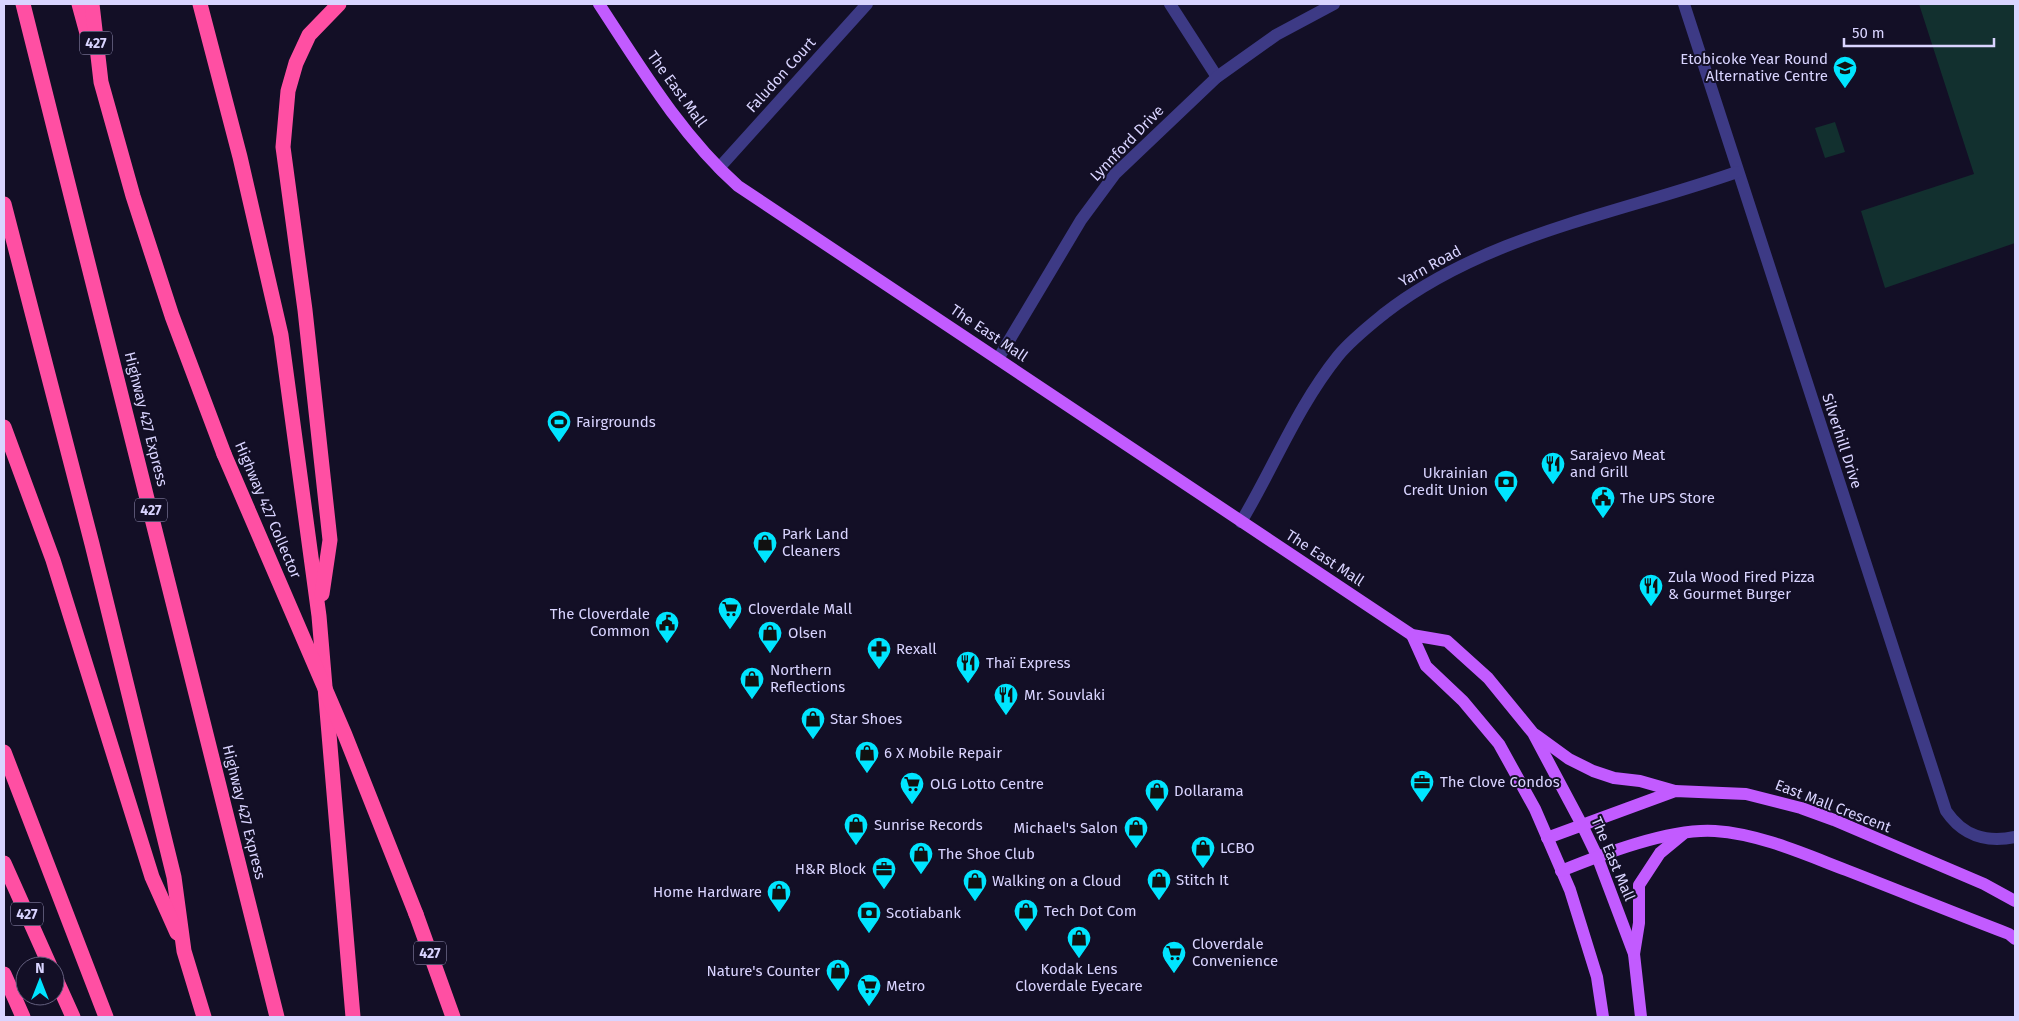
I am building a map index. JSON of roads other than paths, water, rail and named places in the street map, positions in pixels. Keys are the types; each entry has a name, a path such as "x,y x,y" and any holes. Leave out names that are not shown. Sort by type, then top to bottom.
{"highway":[{"name":"Highway 427 Express","path":"23,4 277,1017"},
{"path":"79,4 101,82"},
{"name":"Highway 427 Collector","path":"92,4 101,82 134,196 172,316 224,454 345,736 416,914 454,1017"},
{"path":"200,4 240,157 281,335 319,616 353,1017"},
{"path":"319,616 330,540 305,310 283,147 288,91 296,64 310,35 339,4"},
{"path":"4,204 92,544 172,867 184,951"},
{"path":"4,427 53,560 152,877 184,951 204,1017"},
{"path":"4,752 106,1017"},
{"name":"427","path":"4,863 46,956"},
{"path":"4,974 23,1017"},
{"path":"65,999 73,1017"}],"main road":[{"name":"The East Mall","path":"599,4 678,121 718,168 738,186 1412,635 1447,641 1488,678 1533,733 1597,856 1634,954 1641,1017"},
{"path":"1412,635 1426,666 1463,701 1499,744 1535,809 1570,890 1591,958 1604,1017"},
{"path":"1533,733 1569,759 1593,771 1614,778 1640,780 1675,791"},
{"name":"East Mall Crescent","path":"1547,838 1675,791 1746,794 1801,808 1984,884 2015,901"},
{"path":"1561,871 1597,856 1685,832 1715,831 1777,843 1954,912 2015,939"},
{"path":"1634,954 1640,923 1639,885 1660,853 1685,832"}],"street":[{"name":"Faludon Court","path":"718,168 867,4"},
{"path":"1170,4 1217,77"},
{"name":"Lynnford Drive","path":"998,359 1080,220 1116,174 1217,77 1276,35 1334,4"},
{"name":"Silverhill Drive","path":"1684,4 1946,811 1960,828 1979,838 2001,840 2015,837"},
{"name":"Yarn Road","path":"1241,522 1302,408 1320,380 1339,355 1373,323 1407,296 1492,251 1595,215 1737,172"}],"place":[{"name":"Etobicoke Year Round Alternative Centre","path":"1845,89"},
{"name":"Fairgrounds","path":"559,443"},
{"name":"Sarajevo Meat and Grill","path":"1553,485"},
{"name":"Ukrainian Credit Union","path":"1506,503"},
{"name":"The UPS Store","path":"1603,519"},
{"name":"Park Land Cleaners","path":"765,564"},
{"name":"Zula Wood Fired Pizza & Gourmet Burger","path":"1651,607"},
{"name":"Cloverdale Mall","path":"730,630"},
{"name":"The Cloverdale Common","path":"667,644"},
{"name":"Olsen","path":"770,654"},
{"name":"Rexall","path":"879,670"},
{"name":"Thaï Express","path":"968,684"},
{"name":"Northern Reflections","path":"752,700"},
{"name":"Mr. Souvlaki","path":"1006,716"},
{"name":"Star Shoes","path":"813,740"},
{"name":"6 X Mobile Repair","path":"867,774"},
{"name":"The Clove Condos","path":"1422,803"},
{"name":"OLG Lotto Centre","path":"912,805"},
{"name":"Dollarama","path":"1157,812"},
{"name":"Sunrise Records","path":"856,846"},
{"name":"Michael's Salon","path":"1136,849"},
{"name":"LCBO","path":"1203,869"},
{"name":"The Shoe Club","path":"921,875"},
{"name":"H&R Block","path":"884,890"},
{"name":"Stitch It","path":"1159,901"},
{"name":"Walking on a Cloud","path":"975,902"},
{"name":"Home Hardware","path":"779,913"},
{"name":"Tech Dot Com","path":"1026,932"},
{"name":"Scotiabank","path":"869,934"},
{"name":"Kodak Lens Cloverdale Eyecare","path":"1079,959"},
{"name":"Cloverdale Convenience","path":"1174,974"},
{"name":"Nature's Counter","path":"838,992"},
{"name":"Metro","path":"869,1007"}]}
